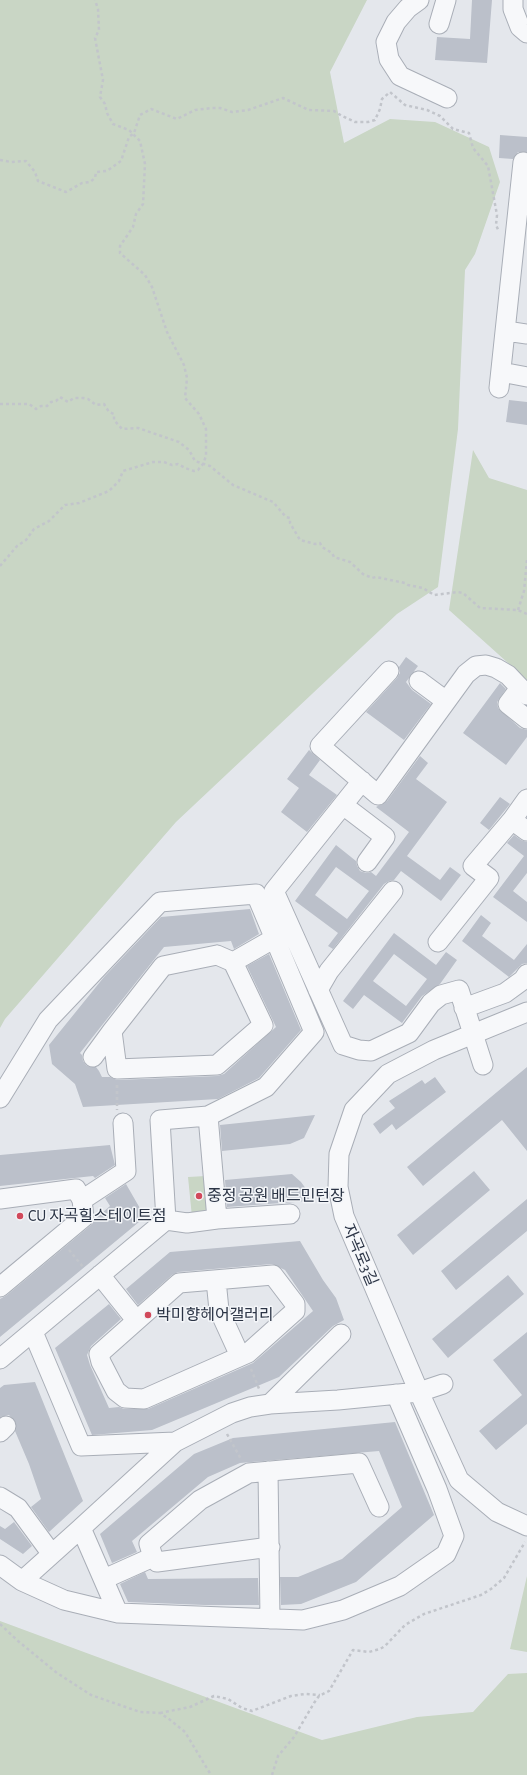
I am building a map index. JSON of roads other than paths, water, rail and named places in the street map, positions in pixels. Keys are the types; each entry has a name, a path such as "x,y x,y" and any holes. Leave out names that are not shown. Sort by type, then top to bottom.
{"street":[{"path":"419,0 408,8 396,22 386,42 388,59 400,76 447,98"},
{"path":"439,24 446,0"},
{"path":"513,0 513,9 520,27 527,33"},
{"path":"524,172 518,251 500,380 527,377"},
{"path":"506,331 527,334"},
{"path":"389,670 320,746 378,795 466,674 476,666 486,665 496,668 508,675 523,692 508,704 527,719"},
{"path":"419,681 446,701"},
{"path":"362,781 274,891 344,1045 359,1050 371,1051 409,1033 431,1003 441,995 459,990 483,1065"},
{"path":"438,942 489,878 473,866 512,820 527,798"},
{"path":"344,805 385,837 367,862"},
{"path":"512,820 527,831"},
{"path":"318,990 329,971 393,891"},
{"path":"0,1098 48,1020 160,902 256,894 314,1032 266,1086 208,1116 160,1120 166,1220"},
{"path":"233,962 275,938"},
{"path":"93,1057 112,1032 163,966 217,955 233,962 263,1025 217,1065 117,1069 112,1032"},
{"path":"464,1008 505,993 522,980 527,974"},
{"name":"자곡로3길","path":"527,1012 434,1050 388,1074 354,1110 339,1154 338,1187 344,1216 419,1392 459,1480 497,1512 527,1526"},
{"path":"208,1116 217,1219"},
{"path":"82,1200 126,1171 123,1123"},
{"path":"0,1199 76,1189 82,1200 84,1217 0,1287"},
{"path":"0,1359 33,1332 92,1272 166,1220 188,1223 217,1219 290,1214"},
{"path":"92,1272 136,1320"},
{"path":"273,1275 295,1304 295,1311 248,1353 245,1361 144,1399 125,1398 116,1391 101,1362 99,1354 179,1282 216,1280 273,1275"},
{"path":"216,1280 219,1310 245,1361"},
{"path":"33,1332 81,1446 175,1442"},
{"path":"270,1404 341,1334"},
{"path":"22,1581 51,1553 81,1528 175,1442 232,1413 250,1407 270,1404 338,1400 419,1392 443,1384"},
{"path":"0,1565 22,1581 64,1600 118,1613 303,1620 343,1610 400,1586 446,1554 454,1536 437,1489 396,1394"},
{"path":"270,1547 157,1562 153,1557 149,1544 200,1500 249,1474 359,1463 379,1507"},
{"path":"268,1471 270,1619"},
{"path":"0,1497 18,1508 51,1553"},
{"path":"81,1528 118,1613"},
{"path":"104,1578 153,1557"}],"place":[{"name":"중정 공원 배드민턴장","path":"199,1196"},
{"name":"CU 자곡힐스테이트점","path":"20,1216"},
{"name":"박미향헤어갤러리","path":"148,1315"}]}
